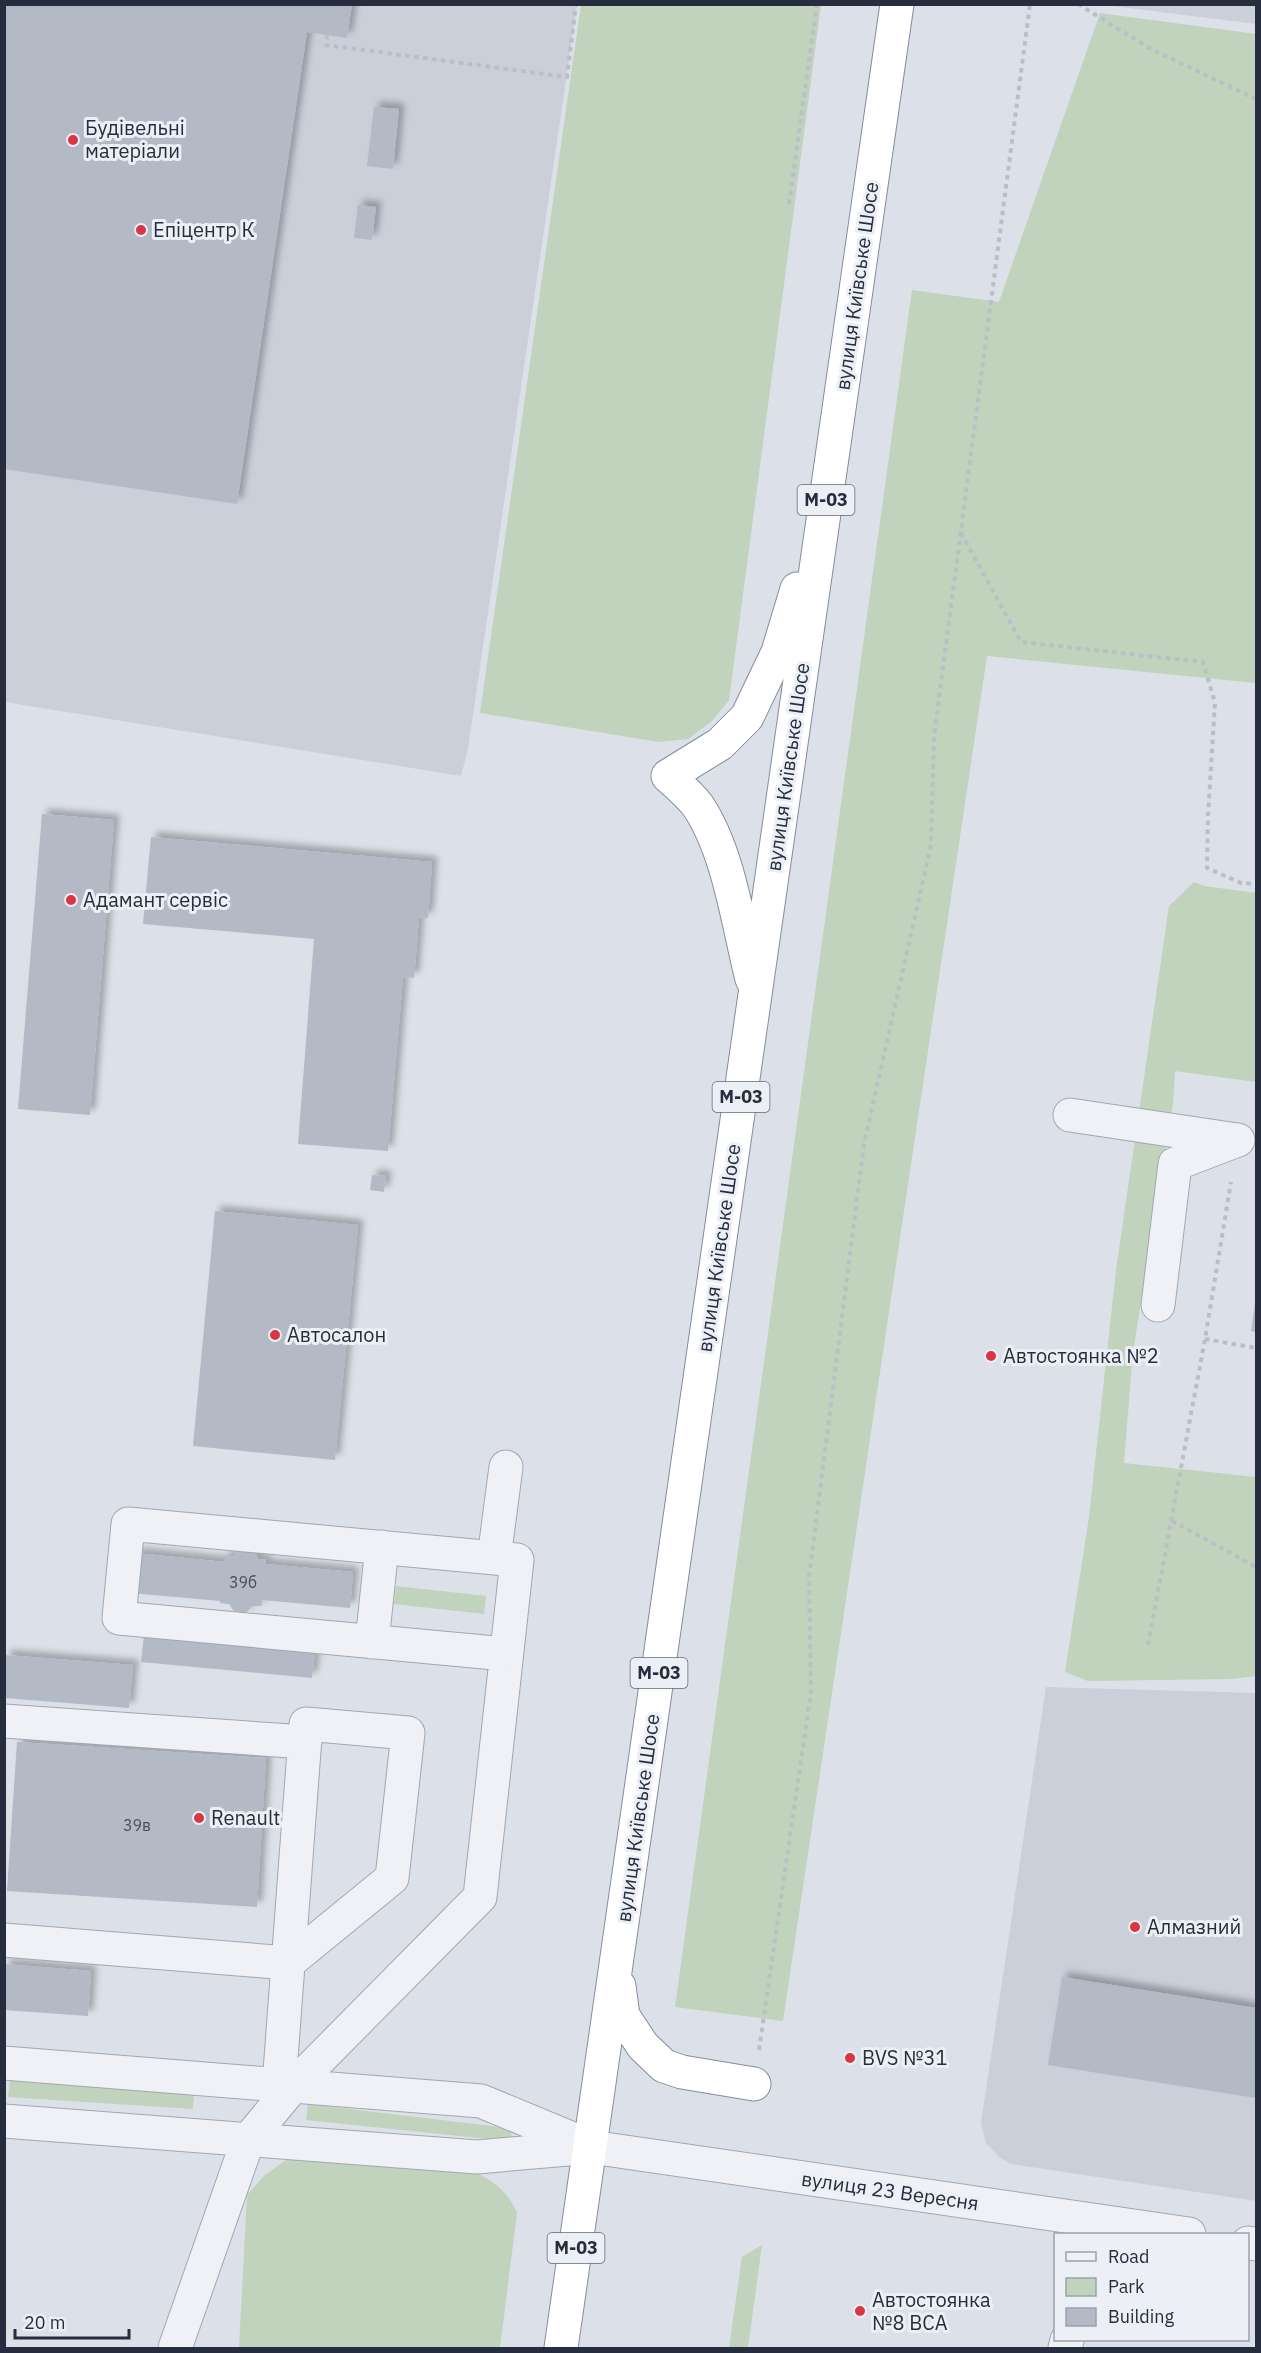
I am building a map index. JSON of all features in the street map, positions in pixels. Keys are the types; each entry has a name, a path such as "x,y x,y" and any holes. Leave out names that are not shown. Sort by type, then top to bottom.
{"highway":[{"name":"вулиця Київське Шосе","path":"561,2349 897,4"},
{"path":"756,995 721,852 710,826 696,804 668,776 720,744 747,717 778,652 828,486"},
{"path":"617,1963 624,2016 643,2046 664,2066 682,2073 754,2084"}],"street":[{"path":"1070,1115 1247,1142"},
{"path":"1158,1305 1175,1164 1247,1142"},
{"path":"494,1558 506,1467"},
{"path":"175,2349 248,2140 286,2085 480,1898 517,1560 128,1524 119,1618 506,1654"},
{"path":"372,1642 382,1547"},
{"path":"4,1721 305,1742"},
{"path":"4,1940 288,1963 392,1878 408,1733 306,1725 288,1963 286,2085"},
{"path":"4,2064 481,2100 591,2147"},
{"path":"4,2121 477,2157 591,2147"},
{"name":"вулиця 23 Вересня","path":"591,2147 1086,2227 1163,2233"}],"path":[{"path":"327,35 326,45 567,77 576,4"},
{"path":"789,204 817,4"},
{"path":"754,2084 811,1692 809,1578 864,1144 931,845 934,736 1030,4"},
{"path":"1078,4 1151,49 1257,99"},
{"path":"961,533 1021,642 1203,662 1215,704 1207,868 1241,884 1257,884"},
{"path":"1148,1645 1205,1340 1247,1142"},
{"path":"1205,1340 1257,1348"},
{"path":"1172,1521 1257,1567"}],"shaded area":[{"path":"4,5 577,5 468,749 461,776 5,702"},
{"path":"1105,5 1256,5 1256,24"},
{"name":"Алмазний","path":"1046,1687 1256,1693 1256,2201 1011,2164 999,2157 986,2143 981,2123"}],"green space":[{"path":"581,5 821,5 729,700 712,721 688,739 659,742 480,713"},
{"path":"1100,13 1256,34 1256,683 987,656 783,2021 675,2007 912,290 999,302"},
{"path":"1194,882 1204,886 1256,893 1256,1082 1175,1071 1173,1104 1133,1352 1124,1463 1256,1477 1256,1676 1231,1679 1088,1681 1065,1672 1089,1517 1116,1270 1169,906"},
{"path":"396,1586 486,1596 484,1614 394,1604"},
{"path":"10,2081 194,2093 193,2109 8,2097"},
{"path":"308,2104 508,2128 512,2135 507,2141 306,2120"},
{"path":"293,2155 470,2169 498,2186 509,2198 517,2213 500,2348 239,2348 247,2195 265,2175"},
{"path":"762,2245 748,2348 729,2348 742,2257"}],"building":[{"name":"Епіцентр К","path":"4,4 352,4 347,38 307,32 237,504 4,469"},
{"path":"374,107 399,109 393,169 367,166"},
{"path":"358,205 376,207 372,240 354,238"},
{"name":"Адамант сервіс","path":"42,814 114,820 90,1115 18,1109"},
{"path":"151,837 432,862 428,918 419,917 414,978 403,977 388,1151 298,1144 314,939 143,924"},
{"path":"372,1175 386,1176 384,1192 370,1190"},
{"name":"Автосалон","path":"215,1211 358,1225 335,1460 193,1446"},
{"path":"1256,1303 1256,1332 1251,1331"},
{"path":"240,1548 254,1550 258,1559 266,1560 265,1564 353,1572 350,1608 262,1600 262,1606 252,1606 247,1612 239,1613 229,1604 220,1603 220,1601 131,1593 135,1553 224,1562 224,1556 234,1557"},
{"path":"144,1635 315,1651 312,1678 141,1662"},
{"path":"5,1655 133,1665 129,1708 5,1698"},
{"path":"17,1742 266,1758 257,1907 7,1891"},
{"path":"4,1964 91,1971 88,2016 4,2010"},
{"path":"1062,1977 1256,2008 1256,2098 1048,2065"}],"place":[{"name":"Будівельні матеріали","path":"73,140"},
{"name":"Епіцентр К","path":"141,230"},
{"name":"Адамант сервіс","path":"71,900"},
{"name":"Автосалон","path":"275,1335"},
{"name":"Автостоянка №2","path":"991,1356"},
{"name":"Renault","path":"199,1818"},
{"name":"Алмазний","path":"1135,1927"},
{"name":"BVS №31","path":"850,2058"},
{"name":"Автостоянка №8 ВСА","path":"860,2311"}]}
